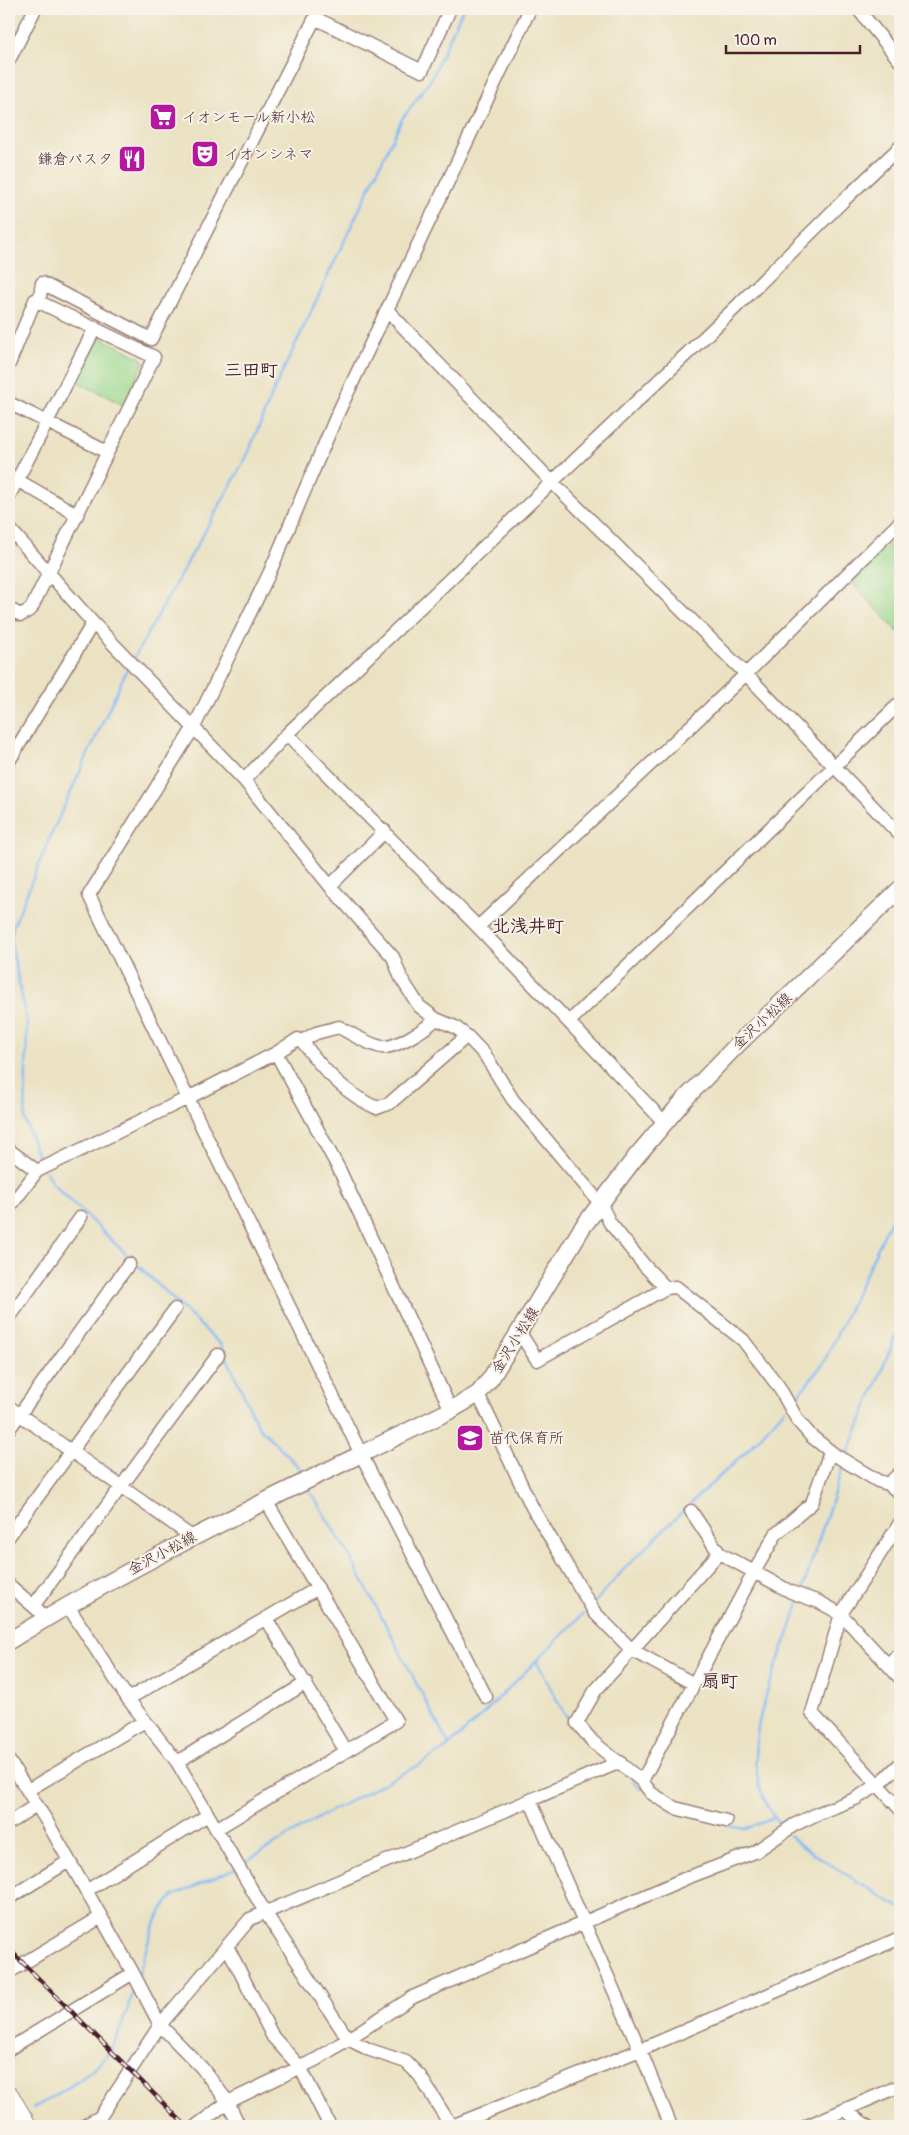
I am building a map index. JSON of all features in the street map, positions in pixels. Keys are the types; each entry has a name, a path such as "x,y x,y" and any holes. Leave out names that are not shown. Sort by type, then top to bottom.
{"highway":[{"path":"9,2096 27,2126"}],"main road":[{"name":"金沢小松線","path":"9,1641 46,1618 192,1537 451,1410 478,1394 491,1378 520,1333 582,1228 665,1123 737,1045 900,889"}],"street":[{"path":"9,60 35,9"},
{"path":"39,302 42,283 151,339 315,18 422,71 450,9"},
{"path":"486,1697 362,1454 88,895 194,727 269,574 337,415 530,9"},
{"path":"858,9 900,61"},
{"path":"244,780 287,734 900,148"},
{"path":"9,364 35,300 154,357 31,609 21,615 9,609"},
{"path":"387,310 552,482 746,674 900,835"},
{"path":"9,496 95,328"},
{"path":"9,403 47,424 107,452"},
{"path":"17,480 76,514"},
{"path":"478,927 746,674 900,522"},
{"path":"9,528 47,573 244,780 330,886 393,957 400,978 419,1006 436,1019 455,1027 468,1036 485,1055 513,1100 600,1203 610,1223 644,1265 666,1288"},
{"path":"9,761 94,623"},
{"path":"569,1022 900,703"},
{"path":"287,734 385,831 665,1123"},
{"path":"330,886 385,831"},
{"path":"302,1041 316,1033 340,1027 361,1039 383,1048 398,1044 430,1026 436,1019"},
{"path":"9,1208 37,1171 188,1098 276,1053 298,1039 346,1088 361,1101 377,1108 390,1103 468,1036"},
{"path":"276,1053 338,1169 451,1410"},
{"path":"9,1150 37,1171"},
{"path":"9,1318 80,1217"},
{"path":"9,1429 14,1411 129,1264"},
{"path":"520,1333 537,1360 666,1288 676,1287 743,1340 779,1387 788,1404 811,1436 832,1454 900,1493"},
{"path":"9,1536 175,1309"},
{"path":"34,1605 218,1355"},
{"path":"478,1394 532,1507 595,1613 632,1650 694,1684"},
{"path":"14,1411 192,1537"},
{"path":"642,1782 776,1534 812,1503 832,1454"},
{"path":"883,1482 900,1473"},
{"path":"216,1829 396,1721 266,1501"},
{"path":"692,1511 718,1553 791,1592 810,1598 841,1614 900,1678"},
{"path":"900,1523 841,1614 812,1713 900,1809"},
{"path":"718,1553 595,1691 577,1723 593,1742 620,1762 651,1793 675,1808 726,1821"},
{"path":"9,1585 34,1605 46,1618"},
{"path":"128,1699 318,1588"},
{"path":"68,1606 128,1699 178,1762 265,1912 348,2039 370,2050 406,2062 420,2076 452,2126 640,2050 900,1938"},
{"path":"266,1618 345,1750"},
{"path":"888,1664 900,1653"},
{"path":"178,1762 306,1684"},
{"path":"28,1790 144,1721"},
{"path":"9,1761 28,1790 134,1973 160,2025 202,2068 228,2102 240,2126"},
{"path":"84,2126 100,2116 160,2025 250,1919 620,1762"},
{"path":"196,2126 228,2102 300,2067 348,2039 412,1997 684,1879 755,1852 794,1826 818,1813 854,1799 878,1785 900,1764"},
{"path":"530,1800 640,2050 670,2126"},
{"path":"9,1823 36,1805"},
{"path":"86,1891 208,1815"},
{"path":"9,1898 69,1861"},
{"path":"9,1972 101,1917"},
{"path":"227,1946 274,2037 300,2067 330,2126"},
{"path":"9,2049 134,1973"},
{"path":"807,2126 900,2086"},
{"path":"844,2110 867,2126"}],"green space":[{"path":"98,336 141,358 144,362 123,405 74,380 94,339"},
{"path":"900,534 900,634 851,582"}],"waterway":[{"path":"134,658 246,458 273,392 402,119 430,81 463,9"},
{"path":"40,1163 25,1120 27,1024 11,942 13,927 51,835 128,667"},
{"path":"46,1172 52,1183 221,1345 258,1426 299,1467 303,1476"},
{"path":"793,1401 823,1364 900,1201"},
{"path":"847,1456 900,1325"},
{"path":"691,1503 748,1450 785,1409"},
{"path":"802,1591 843,1466"},
{"path":"308,1488 348,1553 449,1745"},
{"path":"594,1603 626,1567 685,1509"},
{"path":"782,1827 765,1801 757,1773 756,1744 769,1685 800,1599"},
{"path":"242,1864 323,1815 419,1765 446,1748 475,1722 583,1614"},
{"path":"536,1660 562,1710 580,1736"},
{"path":"633,1781 641,1790"},
{"path":"728,1826 745,1829 774,1818"},
{"path":"789,1835 804,1848 900,1908"},
{"path":"139,1974 148,1943 160,1913 173,1896 236,1868"},
{"path":"33,2108 86,2076 104,2060 118,2036 135,1986"}],"railway":[{"path":"9,1949 186,2126"}],"place":[{"name":"イオンモール新小松","path":"163,117"},
{"name":"イオンシネマ","path":"205,154"},
{"name":"鎌倉パスタ","path":"132,159"},
{"name":"苗代保育所","path":"470,1438"}],"district":[{"name":"三田町","path":"251,370"},
{"name":"北浅井町","path":"528,926"},
{"name":"扇町","path":"720,1681"}]}
